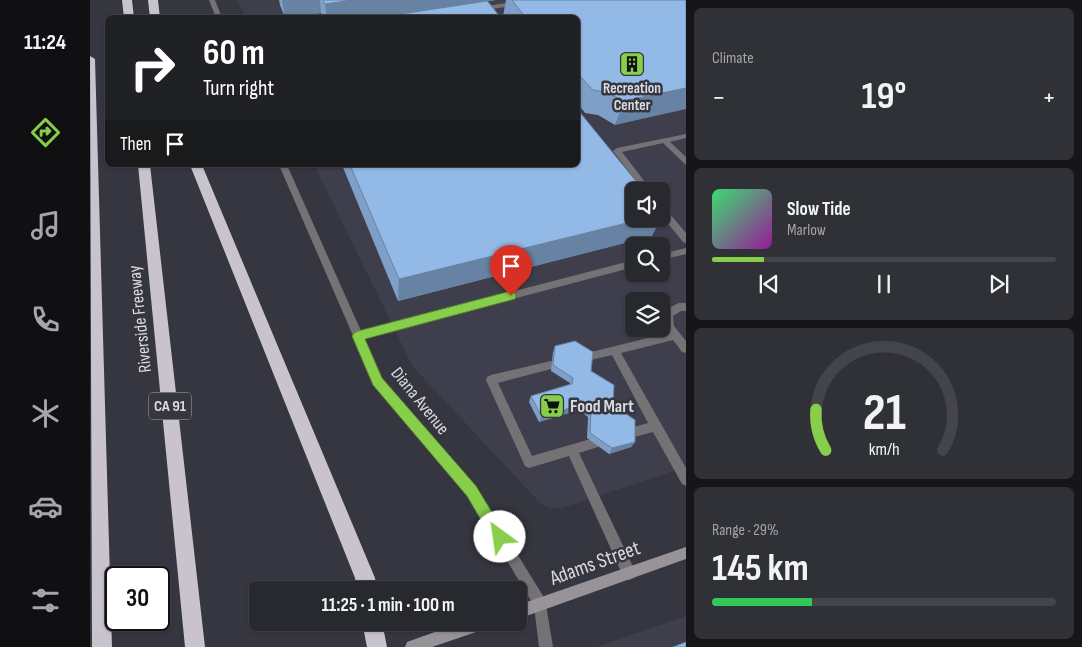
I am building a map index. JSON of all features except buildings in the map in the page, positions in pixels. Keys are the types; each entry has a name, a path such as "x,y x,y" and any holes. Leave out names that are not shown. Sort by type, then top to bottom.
{"highway":[{"path":"127,0 129,15"},
{"path":"153,0 155,15"},
{"path":"90,59 102,647"},
{"name":"Riverside Freeway","path":"144,167 195,647"},
{"path":"197,167 366,581"},
{"path":"373,631 376,647"}],"main road":[{"name":"Adams Street","path":"527,609 686,553"},
{"path":"412,647 459,631"}],"street":[{"path":"212,0 218,15"},
{"path":"468,11 538,0"},
{"path":"641,182 617,151 686,136"},
{"path":"665,140 686,162"},
{"name":"Diana Avenue","path":"284,167 378,381 472,491 540,604 546,647"},
{"path":"670,220 686,240"},
{"path":"670,254 686,251"},
{"path":"358,336 625,265"},
{"path":"686,307 679,307 668,314 669,327 686,349"},
{"path":"587,357 676,335"},
{"path":"614,350 686,480"},
{"path":"552,365 490,380 529,462 594,443"},
{"path":"631,433 656,426"},
{"path":"572,450 629,573"}],"shaded area":[{"path":"237,0 686,0 686,467 562,508 549,508 541,504 413,367 315,167 580,167 580,15 244,15"},
{"path":"686,616 686,647 596,647"}],"place":[{"name":"Recreation Center","path":"632,64"},
{"name":"Food Mart","path":"552,406"}],"route":[{"path":"500,537 472,491 395,404 378,381 358,336 511,296"}]}
